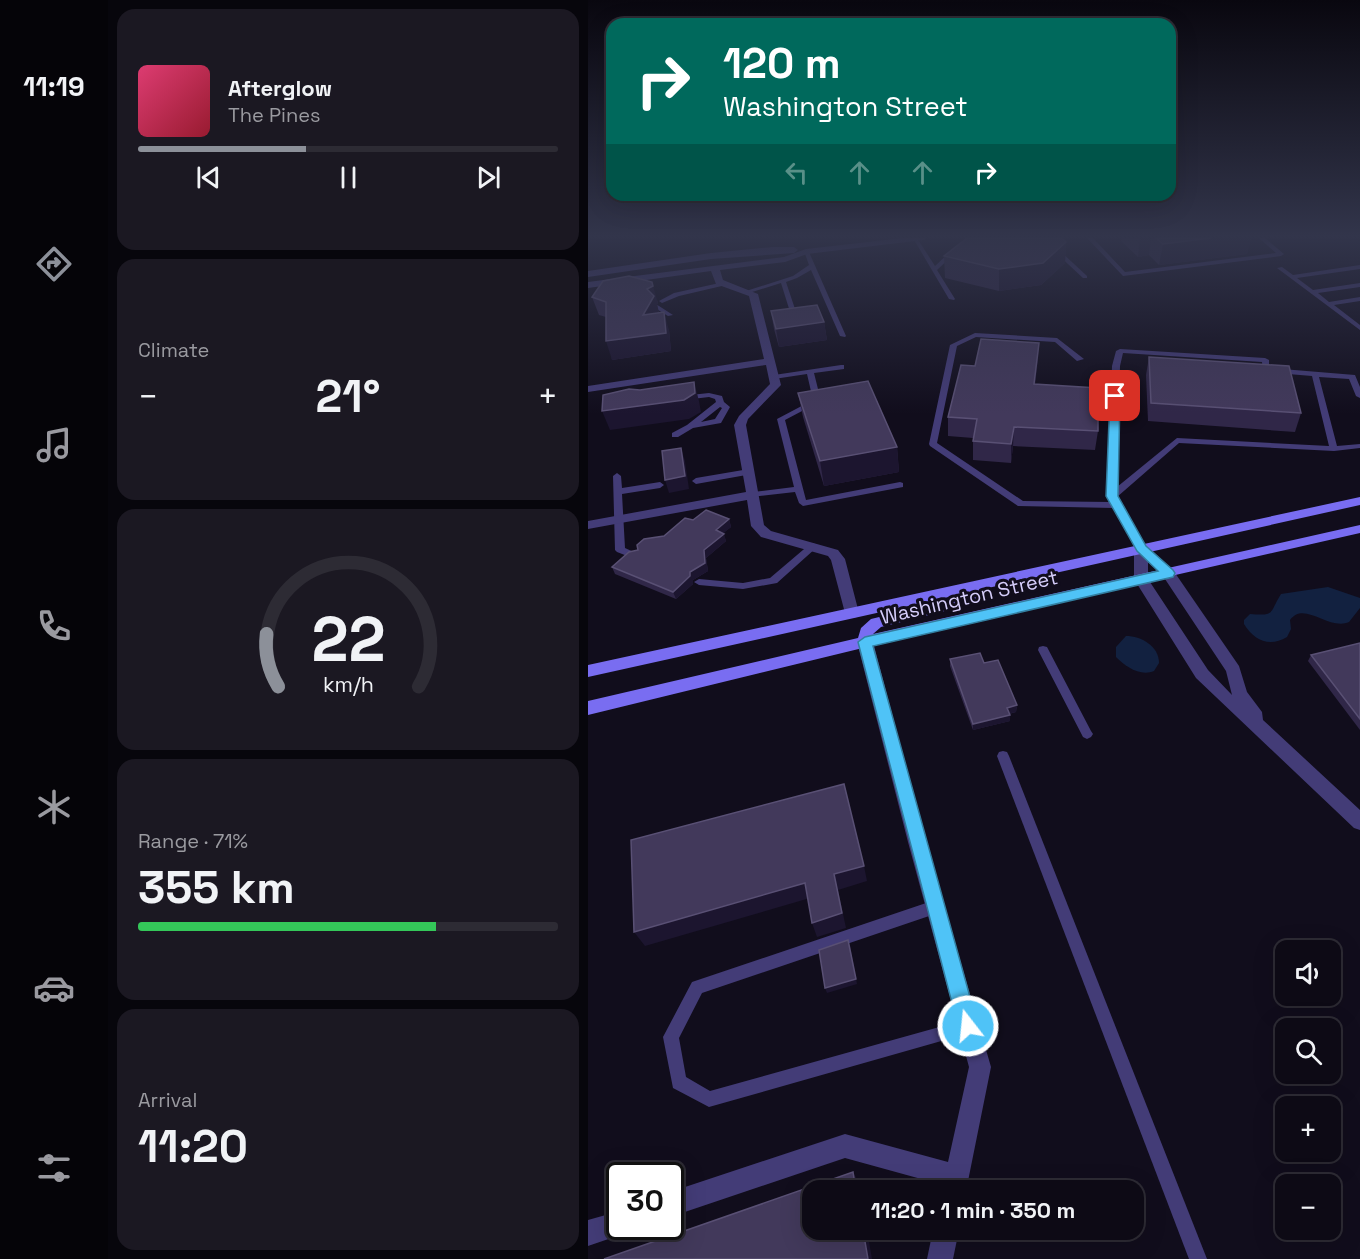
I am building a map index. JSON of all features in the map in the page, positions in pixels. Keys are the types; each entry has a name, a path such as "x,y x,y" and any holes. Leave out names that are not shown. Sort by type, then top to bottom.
{"main road":[{"name":"Washington Street","path":"588,671 1360,501"},
{"name":"Washington Street","path":"588,708 1360,529"},
{"path":"865,642 866,632 876,623 952,603 1015,577"}],"street":[{"path":"754,297 776,388 741,421 758,526 763,532 829,551 838,559 852,613"},
{"path":"588,389 770,361"},
{"path":"588,525 753,495"},
{"path":"1141,548 1168,573 1233,670 1240,694 1264,730"},
{"path":"1141,548 1142,579 1202,674 1224,698 1264,730 1360,822"},
{"path":"865,642 980,1067 957,1180"},
{"path":"684,1200 844,1146 862,1149 945,1180"},
{"path":"588,1233 606,1227"},
{"path":"940,1259 944,1240"}],"lane":[{"path":"669,297 659,304 670,315"},
{"path":"788,297 794,315"},
{"path":"826,297 843,336"},
{"path":"1318,297 1360,328"},
{"path":"1328,304 1360,299"},
{"path":"1346,318 1360,315"},
{"path":"1080,359 1057,340 975,335 954,345 933,444 1021,504 1113,500 1177,440 1334,449 1360,446"},
{"path":"1141,548 1113,500 1116,366 1120,351 1265,360 1266,370 1352,377 1360,396"},
{"path":"774,377 841,367"},
{"path":"810,372 817,401 781,419 803,503 900,485"},
{"path":"1315,375 1334,449"},
{"path":"675,435 690,427 718,421 726,407 720,403 719,398 709,395 678,399"},
{"path":"696,481 748,472"},
{"path":"617,476 620,550 635,556"},
{"path":"617,492 660,485"},
{"path":"753,495 799,489"},
{"path":"699,582 743,586 773,581 813,546"},
{"path":"1043,650 1087,734"},
{"path":"1003,756 1198,1259"},
{"path":"935,907 697,987 671,1037 679,1082 709,1100 968,1026"}],"water":[{"path":"1328,587 1360,598 1360,608 1349,622 1333,623 1302,613 1290,620 1291,629 1287,637 1274,642 1257,638 1244,624 1244,620 1250,614 1271,612 1281,594"},
{"path":"1126,636 1143,640 1153,647 1159,663 1154,671 1138,672 1116,657 1116,647"}],"building":[{"path":"592,297 654,297 643,315 664,312 666,333 606,341 606,302"},
{"path":"817,305 824,322 776,329 771,311"},
{"path":"981,339 1039,343 1034,384 1098,388 1098,431 1014,427 1011,444 973,441 977,419 948,417 961,365 975,366"},
{"path":"1149,357 1289,366 1301,413 1151,403"},
{"path":"868,381 897,447 820,461 798,393"},
{"path":"694,382 695,393 684,400 602,411 603,395 629,389 640,390"},
{"path":"681,448 685,476 665,480 662,451"},
{"path":"706,510 729,519 716,530 724,534 704,550 705,563 690,572 690,576 673,592 612,567 629,552 638,550 637,545 644,539 664,536 685,518 693,520"},
{"path":"1360,643 1360,719 1311,655"},
{"path":"980,653 984,663 998,660 1017,705 1007,708 1010,715 973,724 950,659"},
{"path":"844,784 864,866 834,874 842,913 812,923 805,883 634,932 631,840"},
{"path":"848,940 856,979 825,988 819,950"},
{"path":"853,1172 854,1180 830,1180"},
{"path":"802,1190 802,1240 865,1240 868,1259 604,1259 658,1240 684,1240 684,1231"}],"route":[{"path":"968,1026 865,642 1168,573 1141,548 1112,496 1115,396"}]}
